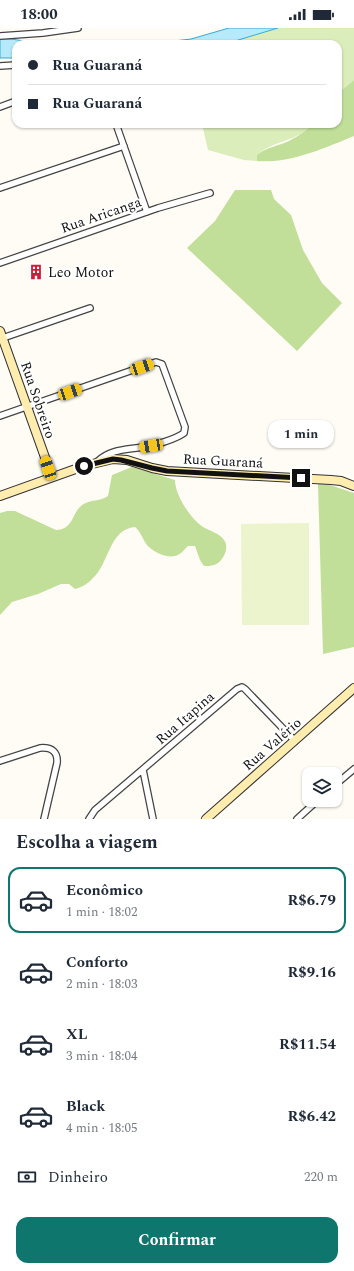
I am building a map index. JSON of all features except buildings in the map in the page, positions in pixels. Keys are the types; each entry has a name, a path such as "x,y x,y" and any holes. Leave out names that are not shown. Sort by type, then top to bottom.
{"street":[{"path":"0,36 43,33 78,28"},
{"path":"0,66 12,65"},
{"path":"0,107 12,102"},
{"path":"117,128 147,212"},
{"path":"0,188 124,146"},
{"name":"Rua Aricanga","path":"0,262 147,212 210,193"},
{"path":"1,336 90,308"},
{"name":"Rua Sobreiro","path":"1,336 52,478"},
{"path":"0,416 156,362 164,365 185,427 184,433 159,444 114,451 98,462"},
{"name":"Rua Guaraná","path":"0,496 98,462 121,460 167,471 331,480 341,481 354,486"},
{"name":"Rua Itapina","path":"89,819 95,810 237,689 242,687 295,741"},
{"name":"Rua Valério","path":"206,819 215,815 354,688"},
{"path":"0,761 46,747 55,752 58,757 44,819"},
{"path":"342,779 354,769"},
{"path":"143,770 153,819"},
{"path":"297,819 310,807"}],"green space":[{"path":"278,28 354,28 354,80 342,90 342,40 238,40"},
{"path":"354,80 354,136 294,158 257,161 257,155 261,152 285,143 308,128 342,128 342,90"},
{"path":"203,128 308,128 288,140 264,150 257,155 257,161 244,160 208,150"},
{"path":"235,190 271,190 274,199 291,215 303,250 322,283 342,303 297,351 187,248 215,221"},
{"path":"132,467 175,480 180,499 188,512 198,523 217,534 226,543 226,551 223,558 214,565 204,566 195,546 188,546 175,556 160,554 147,545 135,527 126,529 115,540 98,572 87,584 75,589 69,584 61,584 38,594 12,602 0,615 0,513 15,511 56,530 62,529 69,524 82,505 108,496 112,475"},
{"path":"318,484 327,484 354,493 354,647 323,654"},
{"path":"309,523 309,625 242,625 241,524"}],"water":[{"path":"229,28 278,28 238,40 182,40"},
{"path":"0,39 18,40 12,40 12,58 0,58"}],"place":[{"name":"Leo Motor","path":"36,272"}],"route":[{"path":"84,466 113,459 127,460 167,471 301,478"}]}
